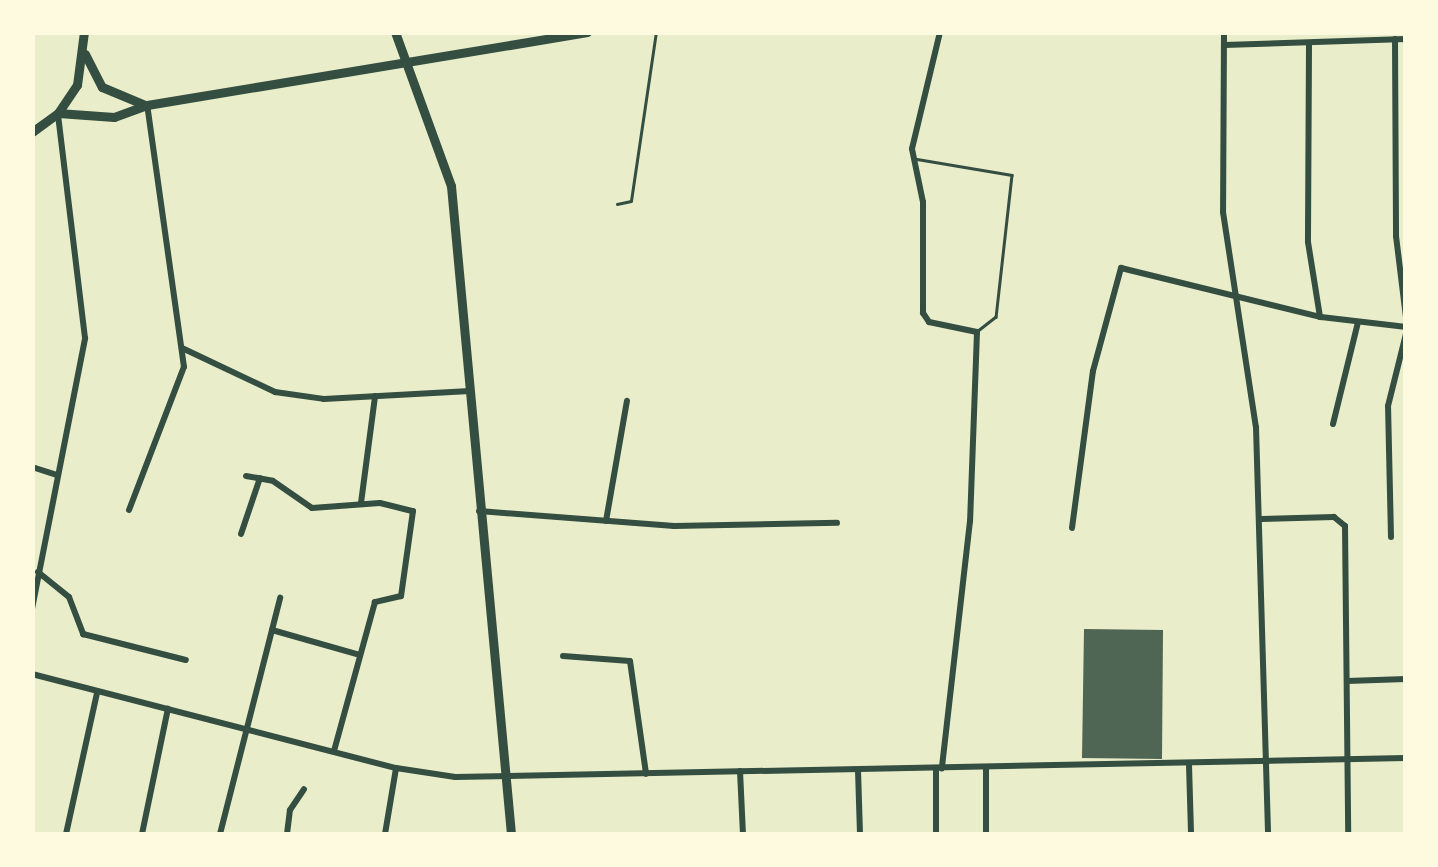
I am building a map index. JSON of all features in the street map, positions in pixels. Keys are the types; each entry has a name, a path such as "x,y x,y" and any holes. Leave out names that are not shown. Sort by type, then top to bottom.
{"main road":[{"path":"32,132 58,112 76,85 84,32"},
{"path":"396,32 451,186 511,834"},
{"path":"58,112 114,117 147,105 587,32"},
{"path":"84,52 102,87 147,105"}],"street":[{"path":"517,32 521,44"},
{"path":"936,834 939,768 970,521 977,332 929,322 924,312 916,159 912,149 940,32"},
{"path":"1224,32 1223,212 1253,388 1261,519 1268,834"},
{"path":"1395,39 1396,236 1406,317"},
{"path":"1224,45 1406,39"},
{"path":"1309,44 1308,242 1320,317"},
{"path":"130,510 184,367 147,105"},
{"path":"32,609 86,338 58,112"},
{"path":"1072,528 1093,370 1121,268 1238,299 1406,331 1388,406 1391,536"},
{"path":"1332,424 1358,322"},
{"path":"181,347 275,392 324,399 470,391"},
{"path":"361,502 374,396"},
{"path":"606,520 627,402"},
{"path":"32,467 56,474"},
{"path":"246,476 260,478 312,508 361,502 413,511 401,596 375,602 334,751"},
{"path":"240,534 260,478"},
{"path":"479,510 606,520 837,523"},
{"path":"1261,519 1343,521 1348,834"},
{"path":"38,572 63,590 77,628 90,638 186,660"},
{"path":"220,834 280,598"},
{"path":"272,630 360,655"},
{"path":"563,656 630,661 646,774"},
{"path":"32,674 396,768 455,777 1266,764 1406,758"},
{"path":"1346,681 1406,680"},
{"path":"66,834 97,693"},
{"path":"142,834 168,709"},
{"path":"1189,764 1190,834"},
{"path":"385,834 396,768"},
{"path":"986,768 986,834"},
{"path":"858,770 860,834"},
{"path":"740,771 743,834"},
{"path":"287,834 290,810 304,789"}],"lane":[{"path":"617,204 630,200 656,32"},
{"path":"916,159 1012,175 996,317 977,332"}],"building":[{"path":"1084,629 1163,630 1162,759 1082,758"}]}
